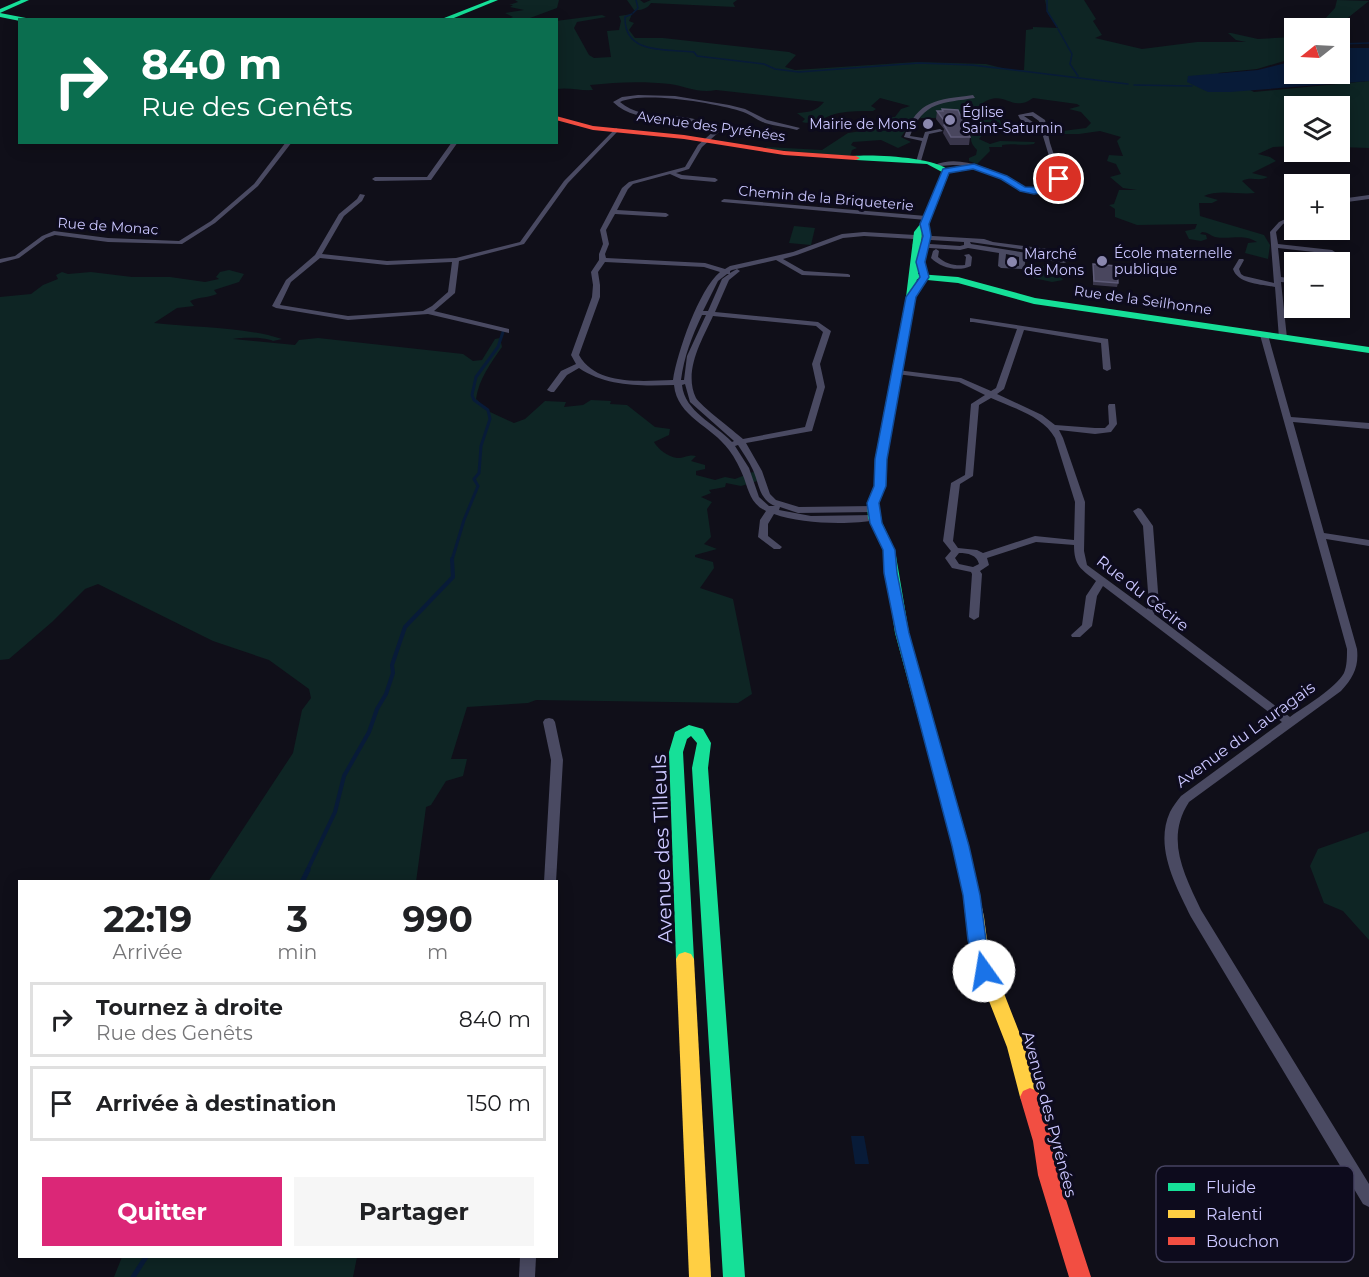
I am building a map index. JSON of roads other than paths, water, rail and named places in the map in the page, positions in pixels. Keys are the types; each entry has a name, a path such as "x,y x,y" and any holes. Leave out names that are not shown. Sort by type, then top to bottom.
{"street":[{"path":"0,13 27,0"},
{"path":"447,18 495,0"},
{"path":"0,13 19,18"},
{"path":"603,260 602,254 606,244 603,230 628,185 687,168 696,150 717,131 707,123 689,118 632,112 616,102 623,97 639,95 722,105 748,111 764,121 797,128"},
{"path":"925,140 907,137 915,118 929,104 973,97"},
{"name":"Avenue des Pyrénées","path":"558,119 581,126 706,140 795,155 918,161 942,168"},
{"path":"318,256 387,263 456,260 525,241 566,182 616,130"},
{"path":"918,161 927,132 940,131"},
{"path":"925,239 965,250 1064,261 1073,258 1067,254 962,239 925,239 869,236 834,241 813,254 728,272 715,280 680,360 677,382 680,398 686,406 729,444 744,468 755,498 798,517 874,514 874,499 880,486 881,459 911,297 919,276 920,262 925,239 942,168 974,166 1004,178 1022,189 1039,192 1052,190 1059,179 1045,142 1044,132"},
{"name":"Rue de Monac","path":"0,261 16,257 44,237 54,233 108,240 180,243 213,222 256,185 287,144"},
{"path":"375,179 429,179 454,144"},
{"path":"672,173 681,177 715,180"},
{"path":"362,195 360,200 341,215 318,256 288,281 276,306 348,318 428,312 506,331"},
{"path":"1350,200 1369,197"},
{"name":"Chemin de la Briqueterie","path":"724,201 925,239"},
{"path":"613,212 666,215"},
{"path":"1283,338 1274,232 1276,227 1284,223"},
{"path":"925,239 936,260 956,267 968,266 969,257 965,250"},
{"path":"962,239 968,243 965,250"},
{"path":"1275,246 1332,252"},
{"path":"428,312 451,293 456,260"},
{"path":"688,382 609,379 593,374 579,365 575,355 576,350 596,292 592,276 596,267 603,260 698,265 728,272"},
{"path":"779,260 802,273 848,276"},
{"path":"1240,261 1236,269 1242,278 1284,282"},
{"path":"728,272 691,356 688,382 690,395 741,442 758,471 766,495 776,508"},
{"name":"Rue de la Seilhonne","path":"919,276 958,280 1034,301 1369,350"},
{"path":"700,312 818,324 827,331 816,364 821,387 809,429 729,444"},
{"path":"973,320 1105,341 1107,369"},
{"path":"956,551 948,541 956,483 969,476 975,404 1000,389 1021,328"},
{"name":"Avenue du Lauragais","path":"1264,335 1322,536 1352,649 1353,665 1347,678 1337,688 1185,799 1171,821 1173,852 1178,872 1196,913 1350,1166"},
{"path":"551,390 564,373 579,365"},
{"path":"897,372 961,380 1032,412 1053,428 1108,430 1113,424 1112,406"},
{"path":"1288,418 1369,426"},
{"name":"Rue du Cécire","path":"1053,428 1059,438 1080,502 1082,512 1080,556 1083,566 1291,723"},
{"path":"776,508 762,523 763,537 777,547"},
{"path":"1138,511 1148,526 1154,605 1147,615"},
{"name":"Avenue des Pyrénées","path":"874,514 889,550 891,573 903,633 961,846 972,895 977,940 984,971 1016,1047 1038,1124 1052,1186 1080,1277"},
{"path":"1322,536 1369,543"},
{"path":"982,556 984,565 974,570 961,569 951,562 950,558 956,551 970,550 982,556 1035,539 1080,543"},
{"path":"974,570 976,574 974,617"},
{"path":"1076,635 1087,626 1090,594 1093,588 1102,581"},
{"path":"549,722 557,760 550,880"},
{"name":"Avenue des Tilleuls","path":"700,1277 676,752 680,736 689,730 698,733 704,743 700,768 734,1277"},
{"name":"Avenue du Lauragais","path":"1354,1173 1369,1198"},
{"path":"526,1277 528,1258"}],"water":[{"path":"1350,48 1369,48 1369,81 1350,83"},
{"path":"1284,64 1284,84 1331,84 1208,92 1187,82 1188,76 1258,70"},
{"path":"851,1136 864,1136 869,1164 855,1164"}],"waterway":[{"path":"633,13 638,8 636,0"},
{"path":"1047,0 1047,11 1057,27"},
{"path":"632,14 625,17 631,38 649,48 694,52 697,56 764,64 775,69 799,72 919,63 972,65 1128,84"},
{"path":"1058,29 1072,54 1070,64 1078,76"},
{"path":"1350,44 1369,43"},
{"path":"1134,85 1192,86"},
{"path":"452,560 464,520 478,486 474,479 479,473 481,446 490,419 488,410 474,400 472,395 476,377 498,347 503,332"},
{"path":"307,871 335,812 344,776 369,732 377,709 386,694 393,673 392,665 405,627 453,577 452,560"},
{"path":"303,880 308,870"},
{"path":"133,1277 145,1258"}],"place":[{"name":"Église Saint-Saturnin","path":"950,120"},
{"name":"Mairie de Mons","path":"928,124"},
{"name":"École maternelle publique","path":"1102,261"},
{"name":"Marché de Mons","path":"1012,262"}]}
